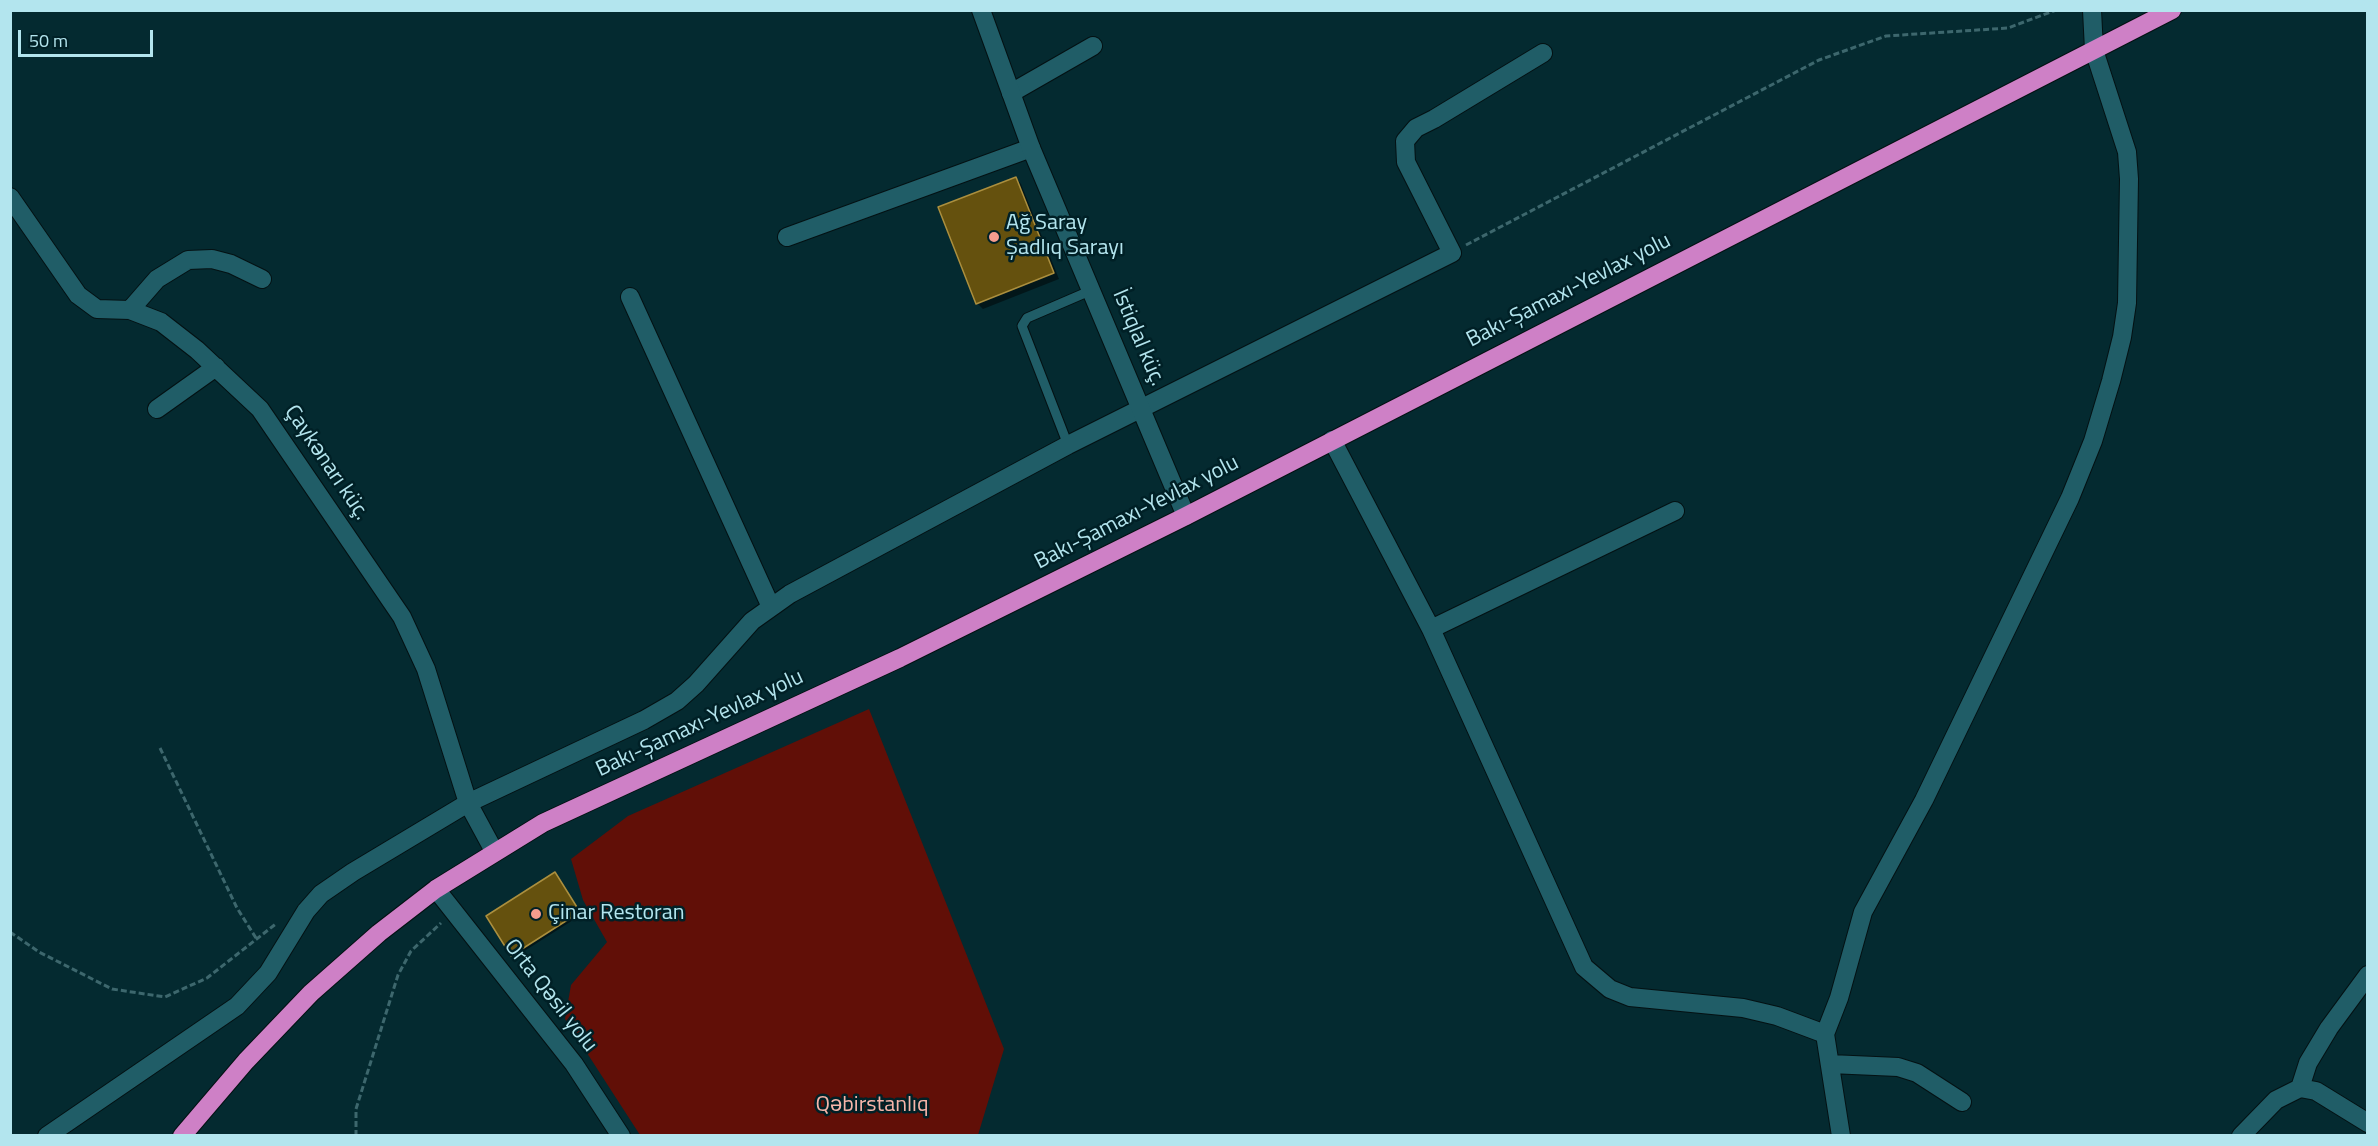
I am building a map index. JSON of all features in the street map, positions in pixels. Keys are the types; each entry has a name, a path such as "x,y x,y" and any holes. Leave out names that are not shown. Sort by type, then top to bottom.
{"highway":[{"name":"Bakı-Şamaxı-Yevlax yolu","path":"182,1136 246,1061 311,993 379,933 436,889 494,851 543,823 900,658 1186,516 2172,10"}],"street":[{"name":"İstiqlal küç.","path":"981,10 1031,148 1186,516"},
{"path":"1841,1136 1825,1034 1839,998 1863,912 1924,800 2065,508 2092,441 2122,337 2127,303 2129,179 2127,152 2094,50 2092,10"},
{"path":"1011,93 1093,46"},
{"path":"54,1131 237,1006 268,973 306,911 321,894 468,803 644,720 677,701 696,684 752,621 790,594 1068,445 1452,253 1406,162 1405,141 1416,128 1544,53"},
{"path":"787,237 1031,148"},
{"name":"Çaykənarı küç.","path":"10,196 78,295 97,309 130,310 161,322 216,367 260,409 402,617 426,669 468,803 494,851"},
{"path":"130,310 158,279 188,260 222,261 262,279"},
{"path":"630,297 771,607"},
{"path":"157,409 216,367"},
{"path":"1332,440 1431,629 1584,967 1610,989 1630,997 1743,1008 1777,1016 1825,1034"},
{"path":"1431,629 1675,511"},
{"name":"Orta Qəsil yolu","path":"436,889 574,1064 621,1136"},
{"path":"2300,1088 2308,1063 2329,1028 2367,975"},
{"path":"1830,1064 1898,1067 1917,1072 1962,1102"},
{"path":"2241,1136 2277,1100 2300,1088 2316,1091 2367,1123"}],"lane":[{"path":"1068,445 1022,326 1027,318 1092,290"}],"path":[{"path":"1452,253 1819,60 1886,36 1963,33 2008,28 2056,10"},
{"path":"160,748 237,908 256,938"},
{"path":"356,1136 356,1108 398,975 411,951 454,911"},
{"path":"10,932 39,952 112,989 165,997 207,978 278,922"}],"green space":[{"name":"Qəbirstanlıq","path":"869,709 1004,1049 978,1135 640,1135 565,1019 571,985 607,942 583,900 571,859 628,816"}],"building":[{"path":"1016,177 1054,273 976,304 938,207"},
{"path":"555,872 580,912 511,956 486,916"}],"place":[{"name":"Ağ Saray Şadlıq Sarayı","path":"994,237"},
{"name":"Çinar Restoran","path":"536,914"}]}
